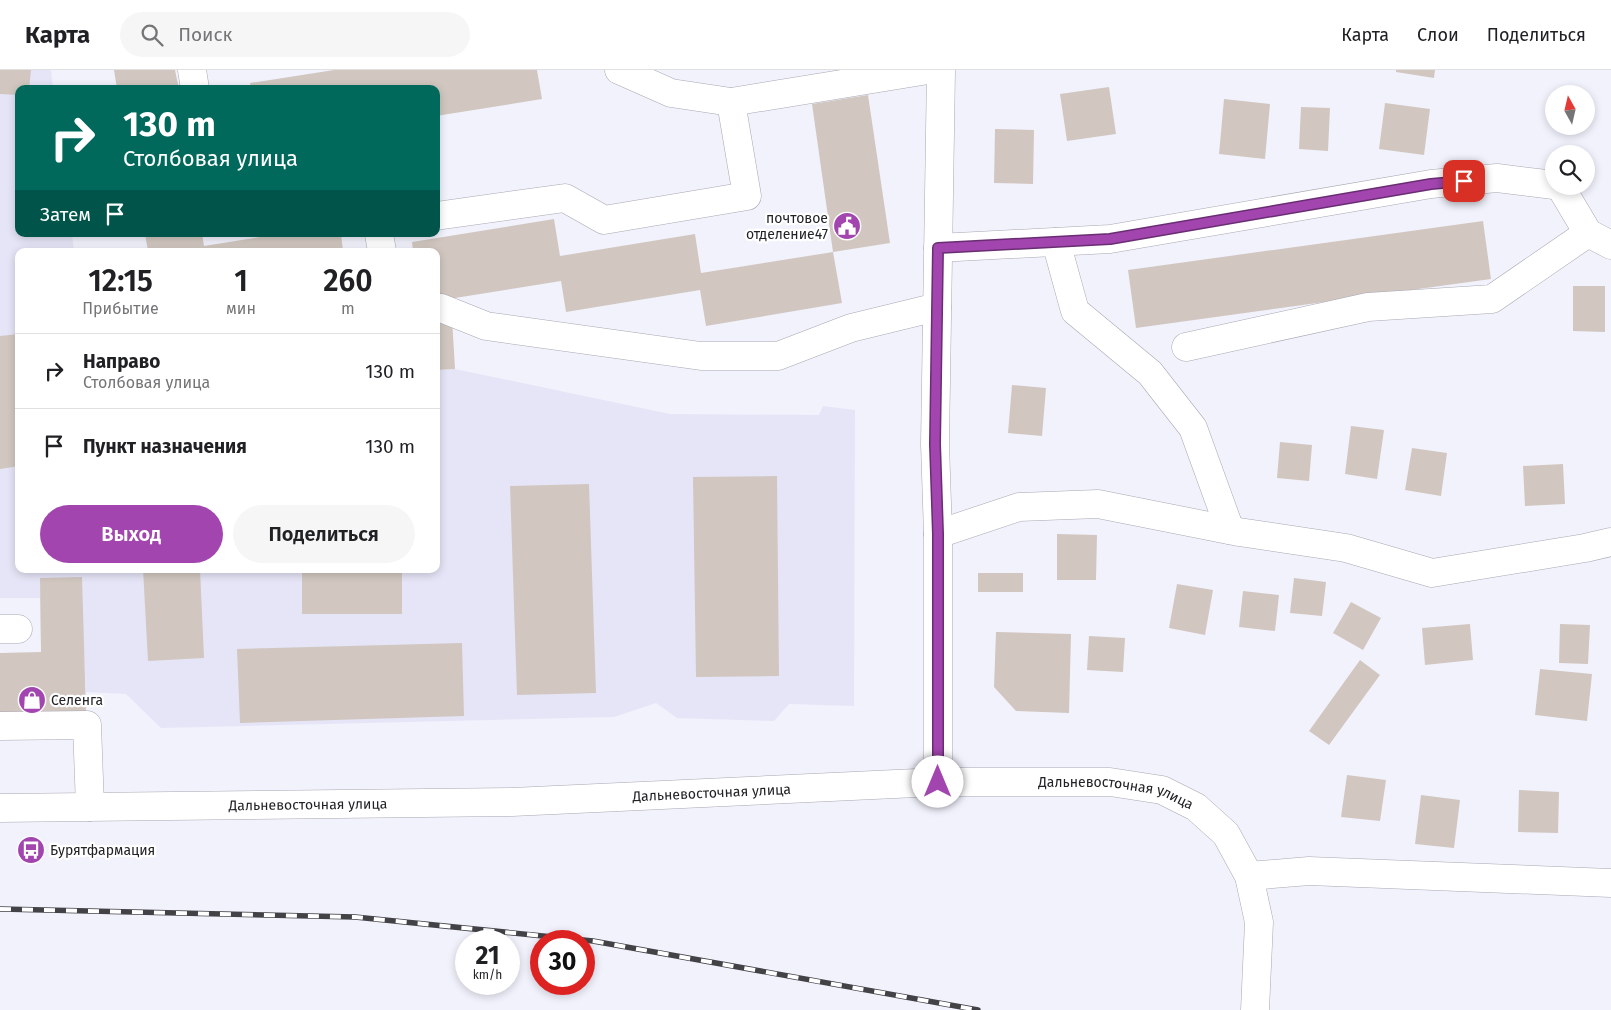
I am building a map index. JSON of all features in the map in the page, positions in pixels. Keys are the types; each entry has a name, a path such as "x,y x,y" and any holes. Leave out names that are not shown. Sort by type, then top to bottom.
{"street":[{"path":"192,70 194,85"},
{"path":"619,70 671,93 731,102 928,70"},
{"path":"938,782 938,534 935,444 941,70"},
{"path":"440,215 565,198 604,220 747,196 731,102"},
{"path":"938,248 1110,239 1431,184 1497,178 1545,184"},
{"path":"1186,347 1368,307 1492,299 1600,239 1567,195"},
{"path":"1056,242 1075,311 1150,373 1193,428 1230,530"},
{"path":"440,308 486,326 701,356 778,356 851,328 937,307"},
{"path":"938,534 1019,507 1098,504 1230,530 1346,548 1432,573 1602,548"},
{"path":"0,726 87,725 90,808"},
{"name":"Дальневосточная улица","path":"0,808 512,802 938,782 1110,782 1162,790 1196,807 1226,834 1249,876 1258,922 1254,1010"},
{"path":"1249,876 1309,872 1611,883"}],"shaded area":[{"path":"0,70 51,70 53,85 15,85 15,237 72,237 74,248 15,248 15,573 440,573 440,370 455,369 670,414 819,415 823,406 855,410 854,706 789,704 774,721 677,718 656,703 614,717 161,728 126,694 86,692 84,651 41,652 40,598 0,598"}],"building":[{"path":"0,70 31,70 29,85 15,85 15,95 0,94"},
{"path":"114,70 175,70 178,85 116,85"},
{"path":"334,70 537,70 542,99 440,115 440,85 250,85 250,83"},
{"path":"1396,70 1435,70 1434,78 1396,72"},
{"path":"1109,87 1116,134 1067,141 1060,94"},
{"path":"868,95 890,243 833,252 812,104"},
{"path":"1224,99 1270,104 1265,159 1219,154"},
{"path":"1385,103 1430,109 1424,155 1379,149"},
{"path":"1301,107 1330,108 1328,151 1299,149"},
{"path":"995,129 1034,130 1033,184 994,183"},
{"path":"554,219 560,256 695,234 701,273 833,252 842,303 706,326 700,290 566,312 561,281 440,300 440,248 413,248 412,242"},
{"path":"1483,221 1491,279 1136,328 1128,270"},
{"path":"146,237 202,237 204,246 260,237 341,237 343,248 147,248"},
{"path":"1573,286 1605,286 1605,332 1573,331"},
{"path":"440,318 452,318 455,369 440,370"},
{"path":"15,334 15,467 0,469 0,336"},
{"path":"1012,385 1046,388 1042,436 1008,433"},
{"path":"1351,426 1384,430 1377,479 1345,474"},
{"path":"1280,442 1312,445 1309,481 1277,478"},
{"path":"1412,448 1447,453 1441,496 1405,490"},
{"path":"1563,464 1565,504 1525,506 1523,466"},
{"path":"777,476 779,676 696,677 693,477"},
{"path":"589,484 596,693 517,695 510,486"},
{"path":"1057,534 1097,535 1096,580 1057,580"},
{"path":"143,573 200,573 204,658 148,661"},
{"path":"302,573 402,573 402,614 302,614"},
{"path":"978,573 1023,573 1023,592 978,592"},
{"path":"82,577 86,712 0,715 0,653 41,652 40,578"},
{"path":"1294,578 1326,582 1322,616 1290,613"},
{"path":"1177,584 1213,590 1205,635 1169,628"},
{"path":"1243,591 1279,595 1275,631 1239,627"},
{"path":"1351,602 1381,618 1363,650 1333,633"},
{"path":"1470,624 1473,660 1425,665 1422,628"},
{"path":"1560,624 1590,625 1588,664 1559,663"},
{"path":"996,632 1071,634 1069,713 1016,711 994,687"},
{"path":"1089,636 1125,638 1123,672 1087,670"},
{"path":"462,643 464,716 240,723 237,649"},
{"path":"1360,660 1380,675 1329,745 1309,731"},
{"path":"1540,669 1592,674 1587,721 1535,715"},
{"path":"1347,775 1386,780 1380,821 1341,817"},
{"path":"1519,790 1559,792 1558,833 1518,832"},
{"path":"1421,795 1460,800 1454,848 1415,844"}],"railway":[{"path":"0,909 355,917 593,941 978,1010"}],"place":[{"name":"почтовое отделение47","path":"847,226"},
{"name":"Селенга","path":"32,700"},
{"name":"Бурятфармация","path":"31,850"}],"route":[{"path":"938,782 938,534 935,444 938,248 1110,239 1431,184 1464,181"}]}
